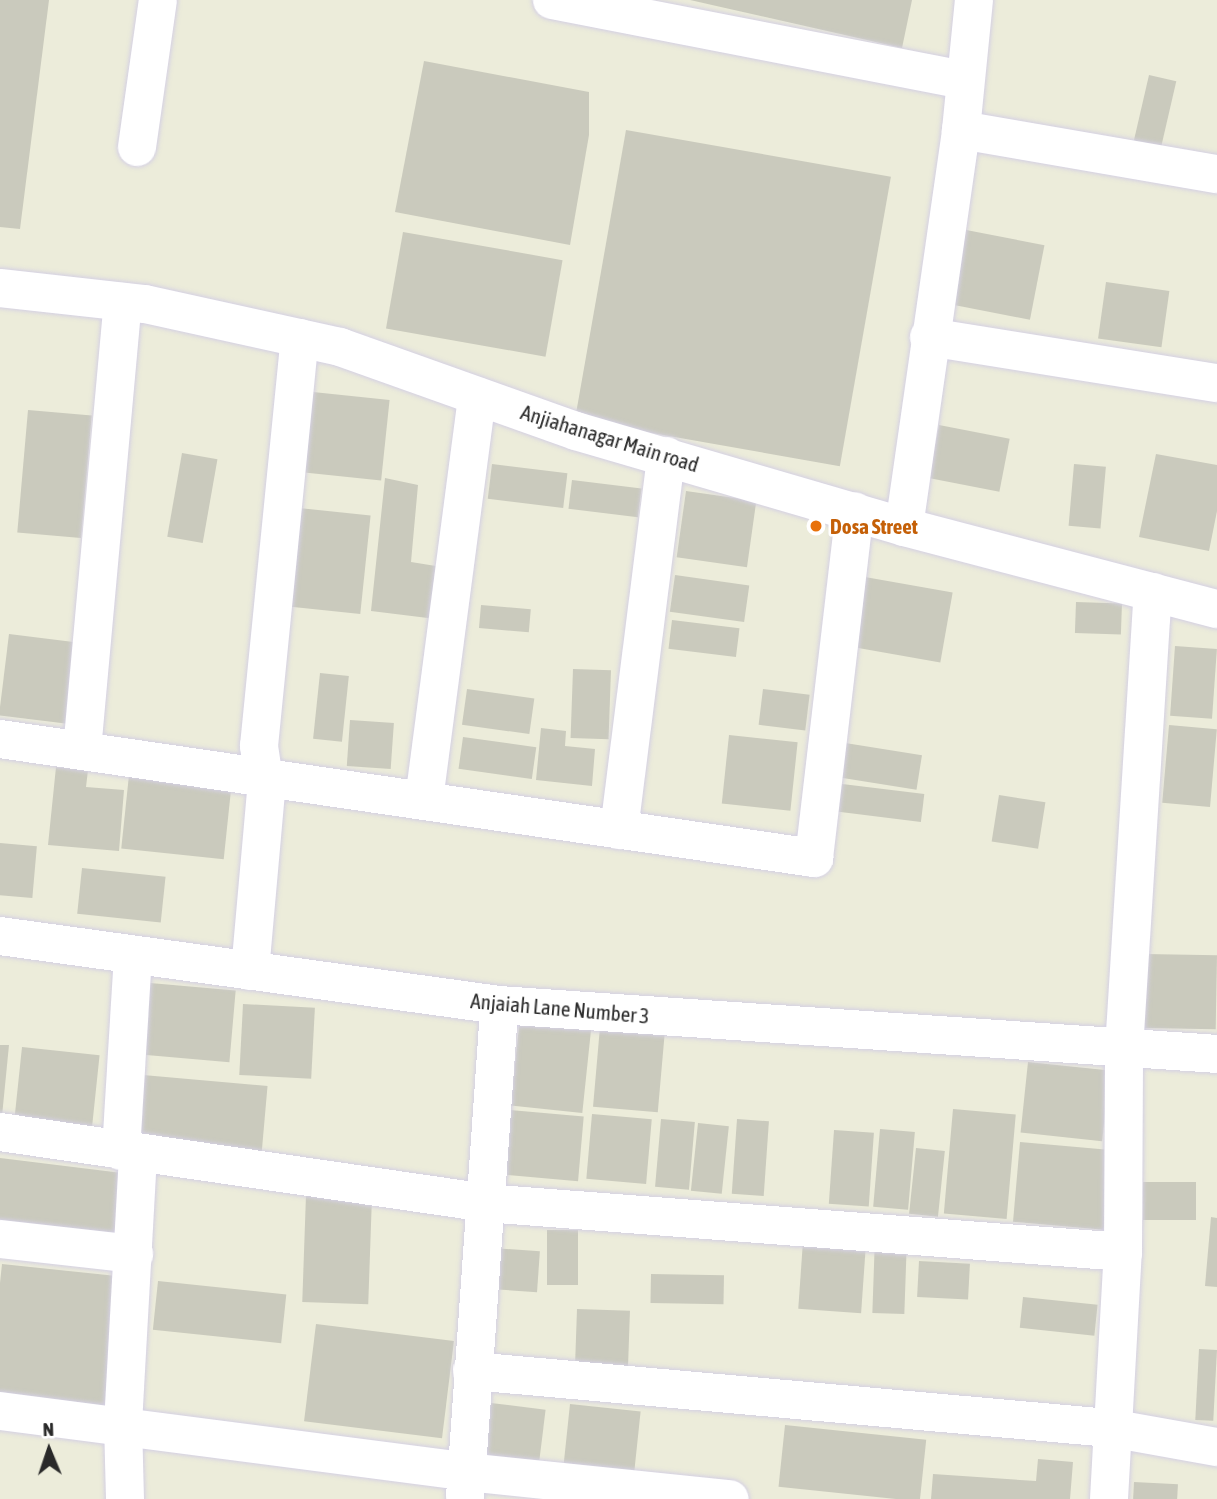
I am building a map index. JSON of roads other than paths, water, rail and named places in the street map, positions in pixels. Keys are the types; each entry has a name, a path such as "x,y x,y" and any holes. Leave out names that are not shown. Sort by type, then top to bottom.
{"street":[{"path":"137,147 158,0"},
{"path":"552,0 963,80"},
{"path":"904,527 929,337 961,130 963,80 974,0"},
{"path":"961,130 1217,174"},
{"name":"Anjiahanagar Main road","path":"0,288 123,302 340,347 477,396 666,456 904,527 1217,609"},
{"path":"82,750 123,302"},
{"path":"929,337 1217,383"},
{"path":"250,971 267,793 259,746 300,338"},
{"path":"424,800 477,396"},
{"path":"619,830 666,456"},
{"path":"0,739 814,858 855,511"},
{"path":"1109,1499 1110,1427 1124,1252 1124,1049 1153,592"},
{"name":"Anjaiah Lane Number 3","path":"0,936 499,1005 1217,1054"},
{"path":"125,1499 123,1424 134,1254 130,1152 133,956"},
{"path":"466,1486 499,1005"},
{"path":"0,1132 485,1203 1124,1252"},
{"path":"0,1239 134,1254"},
{"path":"472,1370 1110,1427 1217,1447"},
{"path":"0,1411 123,1424 466,1486 730,1499"}],"place":[{"name":"Dosa Street","path":"816,526"}]}
